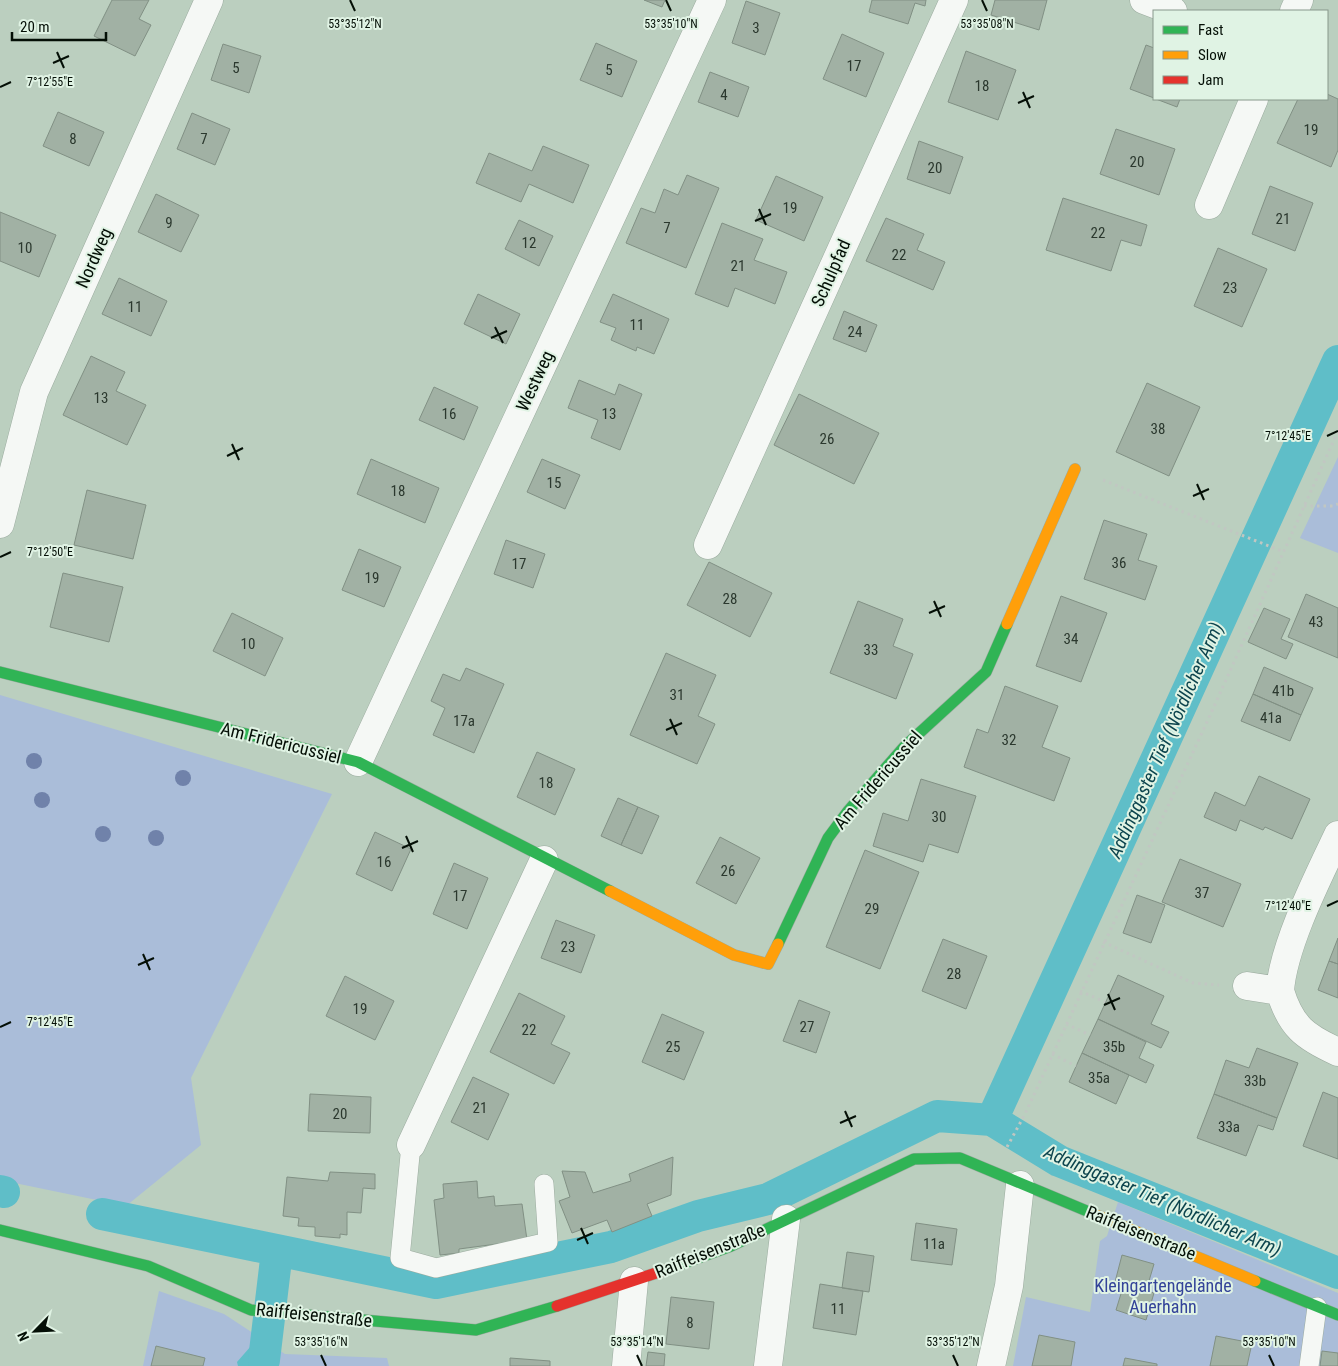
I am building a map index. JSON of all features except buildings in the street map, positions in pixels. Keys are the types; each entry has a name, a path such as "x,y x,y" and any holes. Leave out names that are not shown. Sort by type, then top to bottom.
{"street":[{"name":"Nordweg","path":"0,524 34,392 209,0"},
{"name":"Westweg","path":"358,762 712,0"},
{"name":"Schulpfad","path":"708,545 954,0"},
{"path":"1144,0 1170,10"},
{"path":"1209,204 1254,100"},
{"name":"Am Fridericussiel","path":"0,672 358,762 544,860 734,955 768,964 828,838 848,811 904,747 986,672 1075,469"},
{"path":"1338,835 1288,951 1281,974 1280,991 1286,1009 1294,1024 1312,1040 1338,1052"},
{"path":"411,1145 544,860"},
{"path":"1247,986 1280,991"},
{"name":"Raiffeisenstraße","path":"0,1230 148,1266 250,1310 288,1315 476,1330 634,1281 732,1246 914,1159 960,1158 1020,1185 1125,1226 1338,1315"},
{"path":"991,1366 1010,1286 1020,1185"},
{"name":"Raiffeisenstraße","path":"768,1366 786,1219"},
{"name":"Raiffeisenstraße","path":"626,1366 634,1281"}],"lane":[{"path":"411,1145 400,1258 436,1268 548,1242 544,1184"},
{"path":"1309,1366 1317,1307"}],"path":[{"path":"994,1172 1025,1114 1338,431"},
{"path":"1075,469 1284,552"},
{"path":"1304,506 1333,506 1338,504"},
{"path":"1103,942 1192,983 1247,986"},
{"path":"1080,991 1105,1002"},
{"path":"1066,1024 1090,1035"},
{"path":"1052,1054 1076,1066"}],"green space":[{"path":"1338,457 1338,553 1300,538"},
{"path":"0,695 332,794 191,1078 201,1145 126,1206 0,1180"},
{"name":"Kleingartengelände Auerhahn","path":"1118,1202 1338,1293 1338,1366 1013,1366 1026,1297 1090,1312 1100,1241 1107,1236"},
{"path":"159,1291 224,1314 285,1354 387,1358 389,1366 143,1366"}],"water":[{"path":"269,1342 276,1353 277,1366 238,1366 237,1362 251,1346"}],"waterway":[{"name":"Addinggaster Tief (Nördlicher Arm)","path":"1338,361 992,1120 1059,1161 1338,1273"},
{"name":"Addinggaster Tief (Nördlicher Arm)","path":"102,1214 436,1283 611,1247 698,1216 768,1199 937,1116 992,1120"},
{"name":"Addinggaster Tief (Nördlicher Arm)","path":"0,1191 4,1192"},
{"name":"Addinggaster Tief (Nördlicher Arm)","path":"264,1360 277,1251"}],"traffic: fast":[{"path":"778,944 828,838 848,811 904,747 986,672 1007,624"},
{"path":"0,672 358,762 610,891"},
{"path":"668,1269 731,1246 914,1159 960,1158 1094,1214"},
{"path":"0,1230 148,1266 251,1310 476,1330 557,1306"},
{"path":"1255,1281 1338,1315"}],"traffic: slow":[{"path":"1007,624 1075,469"},
{"path":"610,891 734,955 768,964 778,944"},
{"path":"1094,1214 1255,1281"}],"traffic: jam":[{"path":"557,1306 668,1269"}]}
